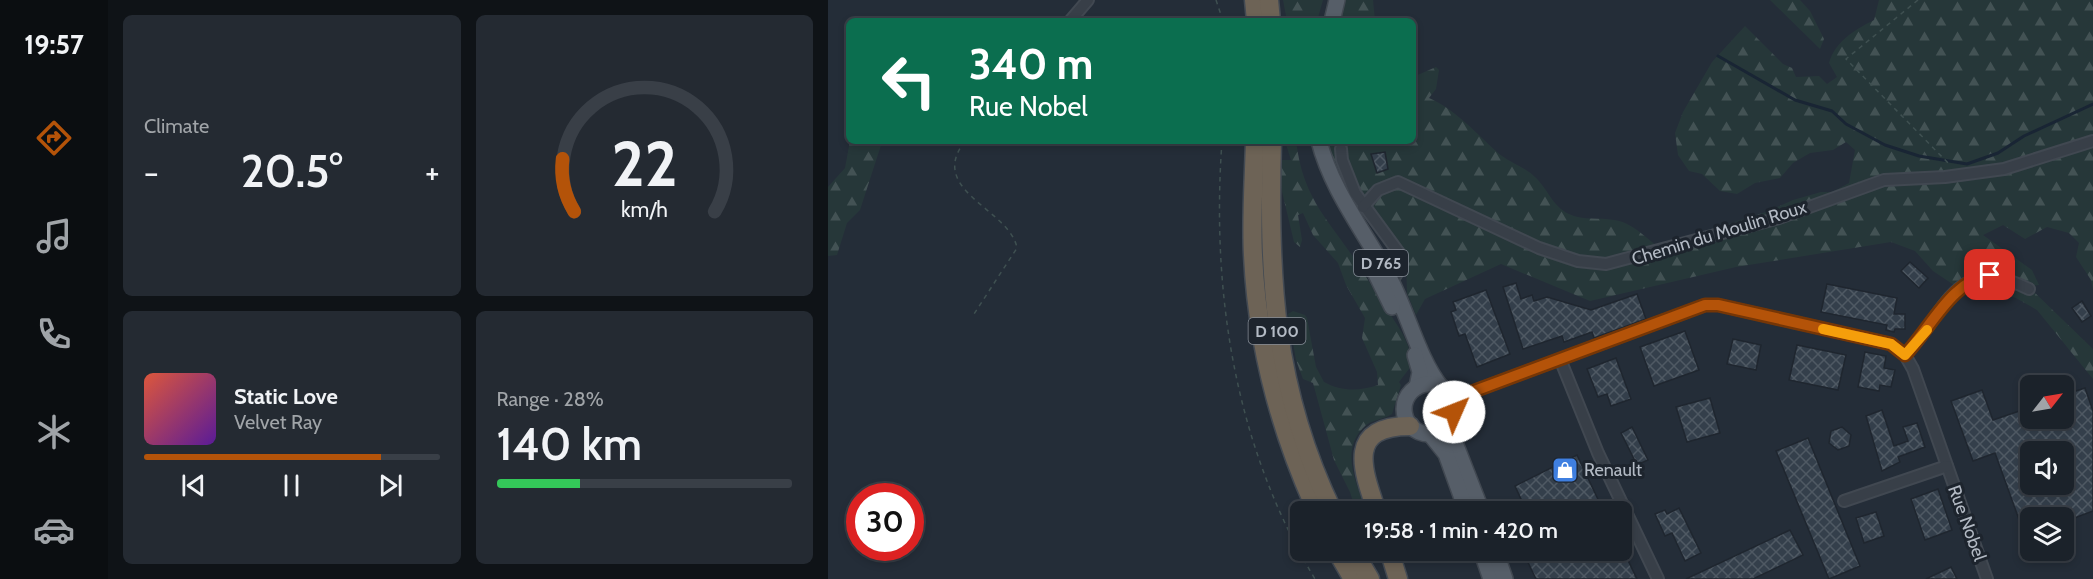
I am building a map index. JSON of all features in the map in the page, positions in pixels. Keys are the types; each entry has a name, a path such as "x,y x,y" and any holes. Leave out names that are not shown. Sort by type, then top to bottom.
{"highway":[{"path":"1254,0 1256,18"},
{"path":"1269,0 1271,18"},
{"name":"D 100","path":"1256,144 1253,255 1264,347 1292,452 1312,501"},
{"name":"D 100","path":"1272,144 1269,220 1276,328 1300,431 1329,501"},
{"path":"1374,501 1362,464 1363,450 1373,435 1386,428 1410,426"},
{"path":"1342,561 1353,579"},
{"path":"1359,561 1370,579"},
{"path":"1392,561 1398,579"}],"main road":[{"path":"1325,18 1329,0"},
{"path":"1333,18 1337,0"},
{"name":"D 765","path":"1312,144 1324,183 1389,288 1417,360 1420,372 1417,387"},
{"name":"D 765","path":"1320,144 1332,180 1430,371 1444,390"},
{"path":"1455,416 1437,433 1419,432 1406,420 1404,405 1406,398 1417,387 1433,384 1444,390 1455,416 1479,501"},
{"path":"1430,434 1446,454 1463,501"},
{"path":"1485,561 1491,579"},
{"path":"1498,561 1504,579"}],"street":[{"path":"1073,18 1088,0"},
{"name":"Chemin du Moulin Roux","path":"1363,207 1378,190 1398,182 1539,248 1578,261 1606,264 1779,218 1884,180 1960,175 2004,169 2093,141"},
{"path":"1341,149 1350,182 1363,207 1402,257 1399,271 1389,288"},
{"path":"1444,390 1469,393 1694,308 1711,304 1891,344 1905,355 1966,283 1990,275 2009,279 2029,289"},
{"name":"Rue Nobel","path":"1905,355 1913,369 1987,579"},
{"path":"1560,359 1599,453 1658,579"},
{"path":"1455,416 1469,393"},
{"name":"Rue Nobel","path":"1844,501 1947,466"}],"path":[{"path":"1216,0 1222,18"},
{"path":"1918,0 1846,59 1960,175"},
{"path":"964,144 954,168 957,178 967,193 1010,232 1017,248 974,314"},
{"path":"1222,144 1220,240 1225,322 1232,361 1263,473 1288,531 1315,579"},
{"path":"1455,416 1467,439"}],"green space":[{"path":"1283,0 1323,0 1318,18 1286,18"},
{"path":"1345,0 1373,0 1375,18 1341,18"},
{"path":"1770,0 1800,0 1810,11 1824,39 1820,49"},
{"path":"1879,0 2093,0 2093,290 2091,280 2076,257 2079,243 2069,233 2047,227 2025,239 2003,225 1983,235 2032,270 2039,285 2028,286 2093,349 2093,379 2037,310 2016,298 1984,288 1954,285 1933,271 1915,251 1891,242 1736,267 1590,301 1501,264 1425,299 1416,315 1407,293 1406,252 1378,220 1351,178 1340,178 1326,144 1416,144 1416,76 1436,67 1439,70 1436,89 1429,98 1457,115 1501,156 1531,173 1563,211 1580,217 1620,221 1637,230 1657,246 1766,212 1793,200 1821,192 1832,192 1849,183 1855,150 1846,142 1833,150 1810,153 1793,163 1780,178 1755,183 1737,194 1720,191 1702,174 1689,171 1678,155 1675,133 1683,112 1712,62 1745,26 1783,64 1792,68 1796,77 1819,76 1827,84 1837,77 1829,63 1836,49 1853,32 1874,20"},
{"path":"849,144 881,144 860,210 847,223 837,255 828,256 828,187 845,168"},
{"path":"1286,144 1296,144 1304,176 1316,204 1400,329 1411,355 1412,365 1399,382 1401,385 1392,414 1366,425 1356,437 1352,447 1352,468 1363,501 1353,501 1334,460 1313,383 1303,379 1296,360 1288,314 1293,311 1307,318 1316,367 1324,382 1351,390 1378,385 1377,372 1362,338 1365,318 1346,285 1338,263 1313,235 1303,213 1298,215 1302,240 1300,247 1294,242 1279,179 1282,160 1291,160"}],"building":[{"path":"1385,152 1388,169 1377,173 1371,154"},
{"path":"1910,262 1928,278 1919,288 1901,271"},
{"path":"1516,283 1521,299 1532,295 1534,301 1547,297 1591,310 1637,294 1646,319 1594,338 1592,332 1564,342 1562,336 1523,349 1503,287"},
{"path":"1827,284 1897,298 1894,314 1905,314 1905,329 1895,329 1894,332 1886,330 1887,325 1821,312"},
{"path":"1486,290 1510,354 1477,367 1465,334 1459,336 1451,312 1456,310 1453,302"},
{"path":"2082,301 2091,316 2082,322 2072,308"},
{"path":"1685,331 1699,370 1654,386 1640,347"},
{"path":"1733,339 1761,345 1756,370 1727,364"},
{"path":"1797,345 1846,355 1838,390 1789,380"},
{"path":"1865,352 1886,356 1884,368 1895,370 1891,387 1880,385 1879,391 1858,387"},
{"path":"1616,358 1631,399 1611,406 1607,394 1598,397 1587,369"},
{"path":"2085,388 2093,411 2093,511 2074,518 2074,507 2020,507 2020,522 1995,453 1973,461 1951,401 1982,390 1993,420 2020,411 2020,429 2074,429 2074,392"},
{"path":"1710,398 1720,433 1687,442 1676,407"},
{"path":"1882,410 1894,446 1908,441 1903,427 1917,423 1925,447 1898,457 1900,462 1882,471 1866,416"},
{"path":"1632,427 1648,460 1637,465 1621,433"},
{"path":"1842,427 1851,435 1849,446 1838,450 1829,443 1831,431"},
{"path":"1808,438 1860,566 1829,579 1776,451"},
{"name":"Renault","path":"1577,455 1599,501 1522,501 1515,486"},
{"path":"1938,489 1952,530 1925,540 1911,499"},
{"path":"1679,508 1701,553 1685,561 1672,533 1665,536 1655,514 1665,510 1667,514"},
{"path":"1876,512 1884,536 1864,543 1856,518"},
{"path":"1790,530 1803,555 1753,579 1686,579"},
{"path":"1527,561 1628,561 1637,579 1536,579"},
{"path":"1951,567 1957,579 1926,579"}],"waterway":[{"path":"1718,56 1795,100 1832,111 1846,124 1885,145 1919,156 1967,164 1998,153 2024,136 2093,104"}],"slow traffic":[{"path":"1823,329 1891,344 1905,355 1927,330"}],"place":[{"name":"Renault","path":"1565,470"}],"route":[{"path":"1454,412 1469,393 1694,308 1711,304 1891,344 1905,355 1922,338 1956,292 1966,283 1990,275"}]}
